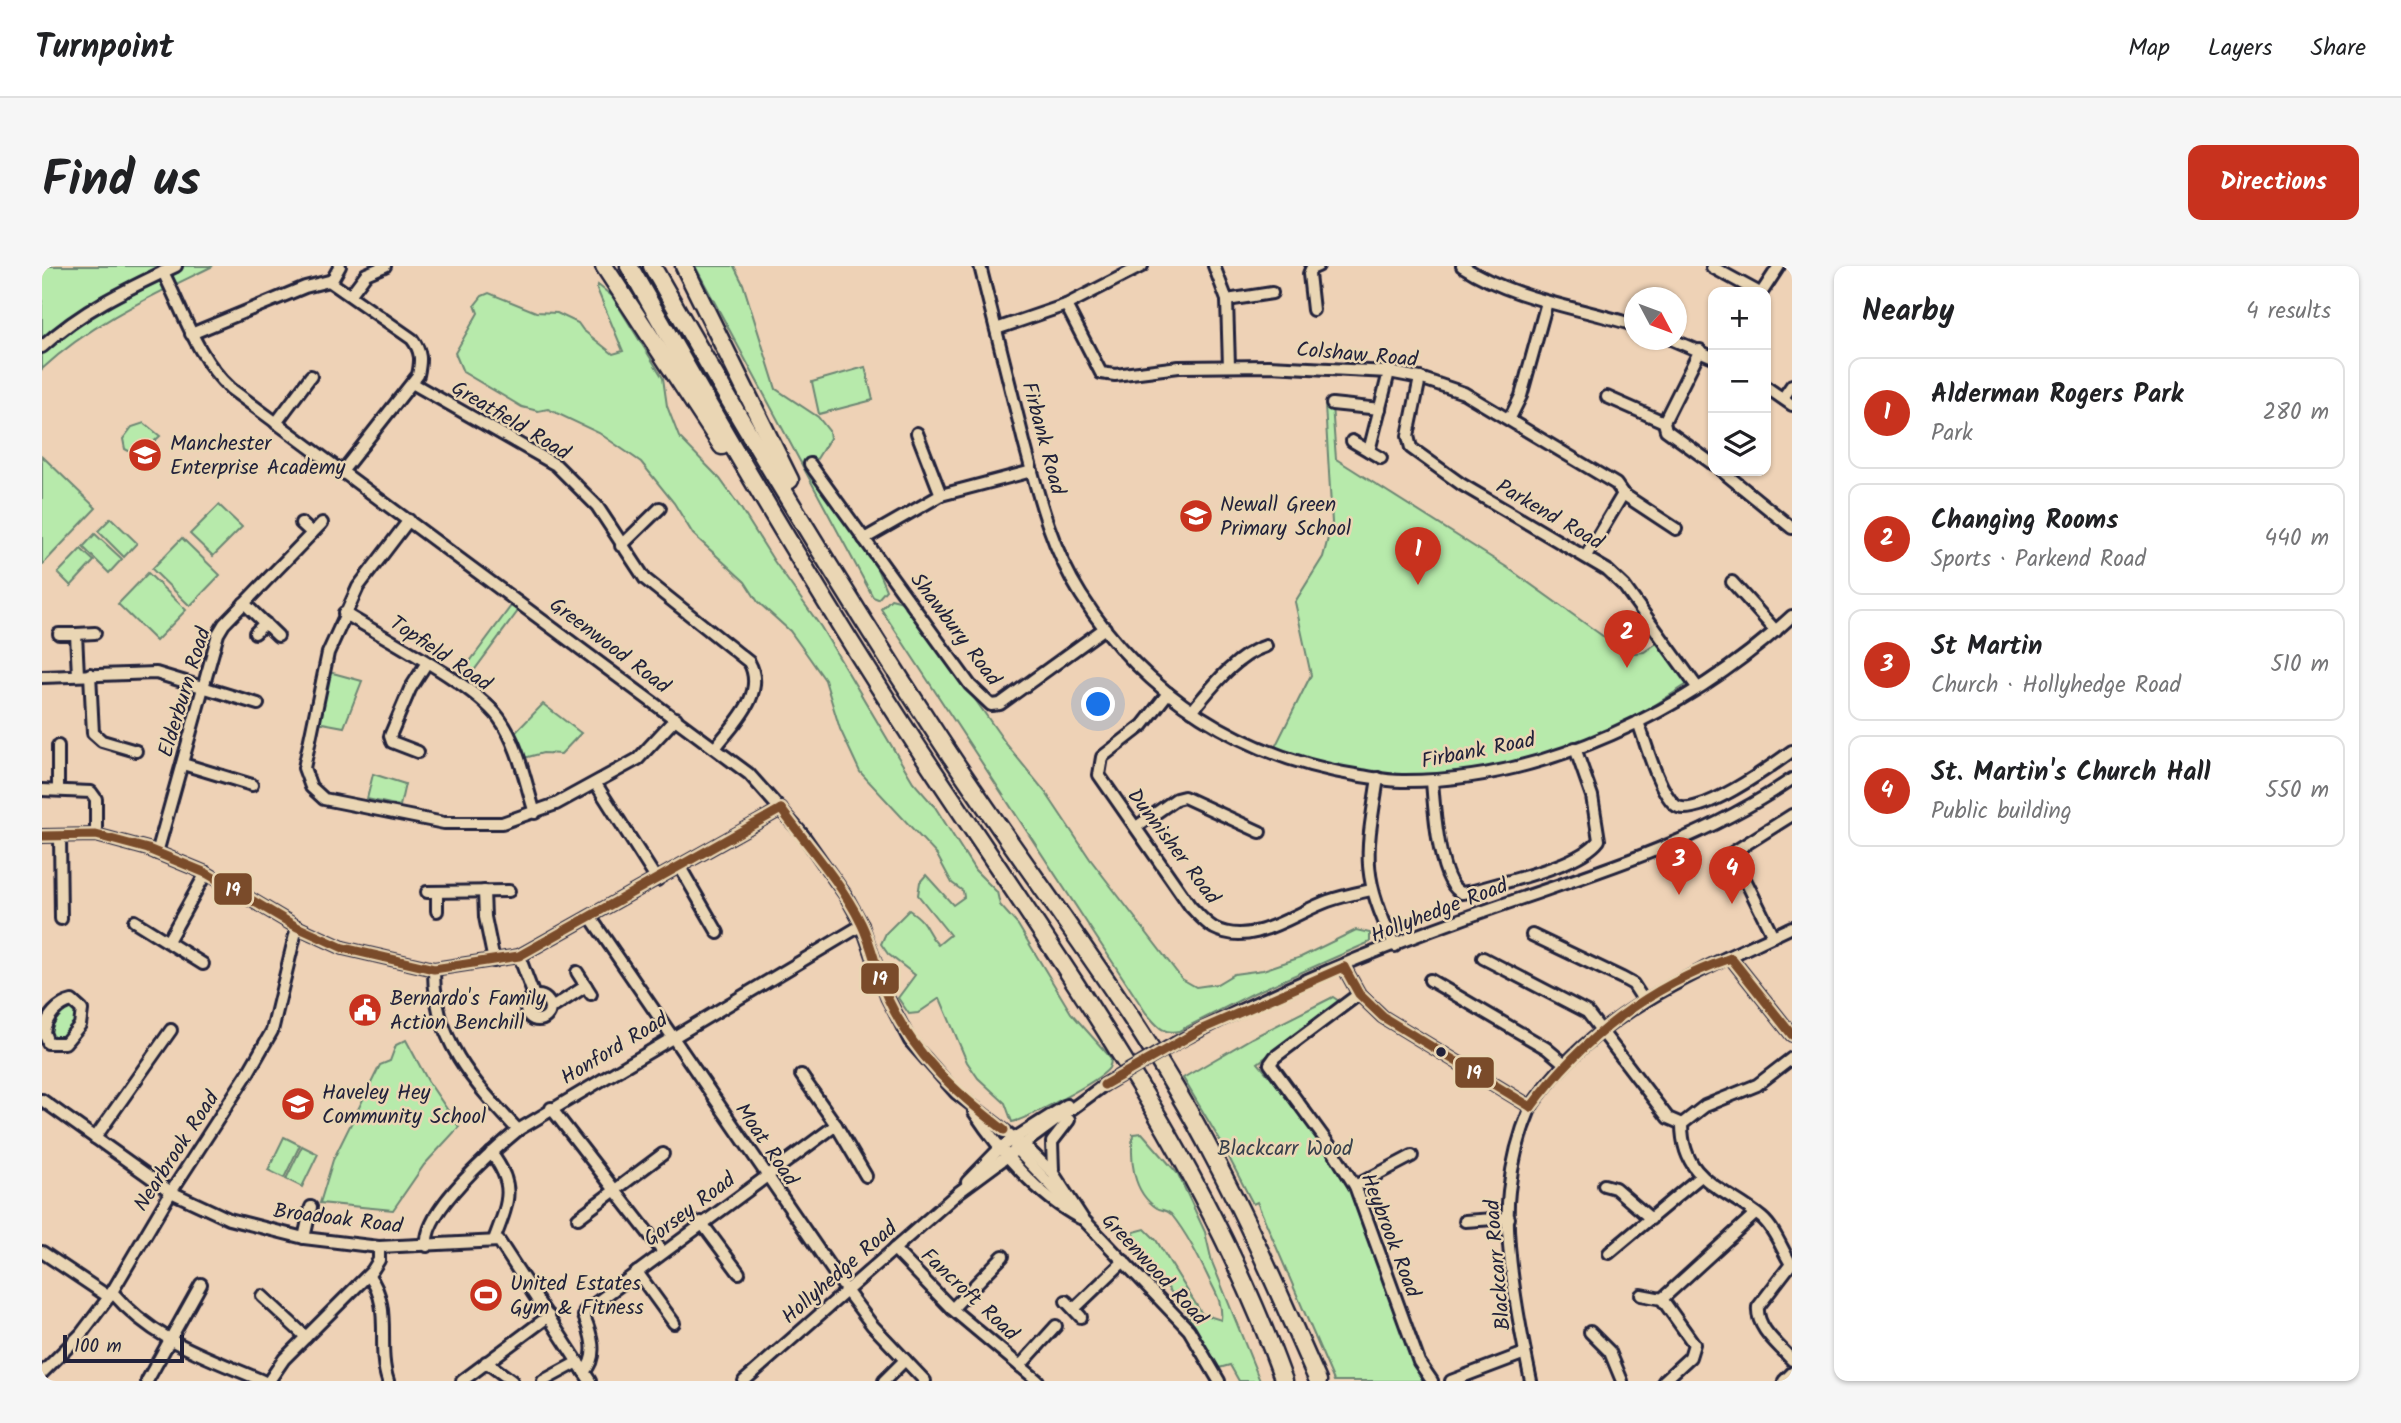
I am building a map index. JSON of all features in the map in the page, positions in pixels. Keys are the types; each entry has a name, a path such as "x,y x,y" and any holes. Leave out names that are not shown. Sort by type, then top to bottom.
{"highway":[{"path":"604,266 815,584 917,746 1048,938 1123,1058 1206,1207 1243,1282 1284,1381"},
{"path":"629,266 815,584"},
{"path":"652,266 834,571 937,736 1147,1044 1212,1154 1316,1381"},
{"path":"684,266 834,571"}],"street":[{"path":"42,347 68,323 103,301 176,266"},
{"path":"331,282 340,266"},
{"path":"351,294 366,274 384,266"},
{"name":"Firbank Road","path":"980,266 1032,471 1051,534 1068,572 1105,628 1135,663 1192,711 1266,753 1328,771 1378,779 1432,781 1489,772 1575,748 1638,722 1697,687 1792,617"},
{"path":"996,329 1066,305 1142,266"},
{"path":"1214,266 1227,300 1229,366"},
{"path":"1313,310 1309,274 1311,269 1318,266"},
{"path":"1462,266 1505,287 1547,302 1624,322"},
{"path":"1764,287 1779,266"},
{"path":"1712,267 1750,287"},
{"name":"Greenwood Road","path":"163,272 191,334 216,375 341,473 409,520 749,774 781,809 826,867 862,925 887,997 909,1041 970,1106 1001,1147 1017,1151 1053,1173 1083,1219 1189,1331 1218,1381"},
{"path":"191,334 305,287 331,282 351,294 419,348 421,360 412,383 341,473"},
{"path":"1227,300 1272,293"},
{"path":"1510,418 1521,396 1547,302"},
{"name":"Colshaw Road","path":"1066,305 1101,373 1115,375 1179,367 1229,366 1390,372 1420,378 1464,393 1510,418 1616,484 1623,494 1676,529"},
{"path":"1687,345 1708,354"},
{"path":"1700,350 1664,422 1666,430 1708,460"},
{"path":"1369,451 1390,372"},
{"path":"276,423 311,376"},
{"name":"Parkend Road","path":"1420,378 1408,436 1411,448 1461,484 1586,556 1624,586 1697,687"},
{"name":"Greatfield Road","path":"412,383 556,465 597,506 645,579 741,653 754,670 756,680 750,702 716,747"},
{"path":"1771,390 1788,402 1792,386"},
{"path":"1607,397 1664,422"},
{"path":"1332,404 1380,409"},
{"path":"917,433 941,495"},
{"path":"1352,441 1381,458"},
{"name":"Shawbury Road","path":"810,464 970,685 991,705 1000,704 1105,628"},
{"path":"864,539 941,495 1032,471"},
{"path":"1728,476 1792,528"},
{"path":"1586,556 1623,494"},
{"path":"621,546 660,509"},
{"path":"409,520 358,587 328,653 303,768 306,778 324,799 444,823 502,822 535,813 596,784 638,760 676,718"},
{"path":"302,523 312,533"},
{"name":"Elderburn Road","path":"157,853 218,634 244,603 322,523"},
{"path":"1732,582 1776,631"},
{"path":"244,603 278,636"},
{"name":"Topfield Road","path":"344,613 471,692 499,718 516,750 535,813"},
{"path":"256,634 265,623"},
{"path":"59,634 95,633"},
{"path":"76,634 78,675"},
{"path":"1192,711 1216,682 1256,649 1266,646"},
{"path":"418,752 392,742 390,736 410,689 426,664"},
{"path":"42,677 156,673 258,704"},
{"path":"90,674 93,733 122,753 136,751"},
{"name":"Dunnisher Road","path":"1168,693 1143,725 1102,757 1098,765 1099,775 1106,789 1136,827 1190,906 1215,928 1242,934 1259,931 1328,901 1371,890"},
{"path":"236,711 239,698"},
{"path":"1638,722 1662,785 1672,802 1686,810 1696,809 1731,790 1792,751"},
{"path":"58,746 58,789"},
{"path":"1432,781 1438,836 1451,885 1462,893 1474,891 1576,857 1593,848 1599,840 1592,796 1575,748"},
{"path":"183,764 234,786 252,785"},
{"path":"1378,779 1367,845 1371,890 1395,946"},
{"name":"Hollyhedge Road","path":"958,1192 975,1171 1001,1147 1176,1043 1344,967 1459,920 1655,852 1714,825 1792,779"},
{"path":"596,784 657,880"},
{"path":"42,790 87,790 94,795 96,835"},
{"path":"1136,827 1176,799 1184,797 1260,832"},
{"path":"42,836 96,835 157,853 206,873 298,927 343,948 434,969 519,956 781,809"},
{"path":"1773,936 1732,853 1791,817"},
{"path":"60,836 61,919"},
{"path":"680,867 718,933"},
{"path":"168,941 206,873"},
{"path":"484,891 485,916 494,961"},
{"path":"437,911 432,892 509,891"},
{"name":"Moat Road","path":"590,918 846,1290 872,1325 925,1381"},
{"path":"134,921 203,964"},
{"name":"Honford Road","path":"427,1246 429,1229 452,1195 491,1153 518,1129 862,925"},
{"name":"Nearbrook Road","path":"42,1373 81,1334 110,1294 272,1031 298,927"},
{"name":"Blackcarr Road","path":"1531,1381 1525,1353 1509,1218 1513,1164 1531,1107 1565,1063 1602,1031 1644,1001 1715,962 1731,958 1792,927"},
{"path":"1532,935 1633,984 1644,1001"},
{"path":"519,956 534,996"},
{"path":"1483,958 1587,1012 1668,1118 1682,1124"},
{"path":"1731,958 1792,1035"},
{"path":"1344,967 1359,994 1395,1025 1531,1107"},
{"path":"434,969 434,994 440,1018 455,1054 480,1091 518,1129"},
{"path":"534,996 543,996 550,1005 555,1006 589,990 578,972"},
{"path":"1430,980 1546,1048 1565,1063"},
{"name":"Heybrook Road","path":"1359,994 1275,1057 1270,1064 1330,1146 1355,1186 1419,1362 1432,1381"},
{"path":"534,996 526,1007 531,1017 539,1020 547,1017 550,1005"},
{"path":"95,1138 171,1030"},
{"path":"1682,1124 1705,1106 1757,1086 1792,1058"},
{"path":"801,1075 836,1125 866,1176"},
{"path":"1053,1173 1051,1146 1055,1134 1093,1100 1104,1085"},
{"name":"Hollyhedge Road","path":"744,1381 958,1192 1104,1085"},
{"name":"Broadoak Road","path":"42,1100 171,1192 229,1219 304,1238 379,1247 494,1240"},
{"name":"Greenwood Road","path":"970,1106 1015,1138 1017,1151"},
{"path":"551,1108 663,1252"},
{"path":"1682,1124 1682,1148 1702,1176 1769,1226 1791,1264 1758,1307 1757,1315 1761,1325 1792,1360"},
{"name":"Gorsey Road","path":"587,1377 592,1343 585,1311 836,1125"},
{"path":"1017,1151 1083,1219"},
{"path":"491,1153 505,1170 509,1198 494,1240 505,1246 587,1377"},
{"path":"578,1218 663,1154"},
{"path":"1355,1186 1412,1156"},
{"path":"1609,1253 1702,1176"},
{"path":"1604,1185 1615,1188 1651,1219"},
{"path":"304,1238 311,1207"},
{"path":"1662,1299 1755,1214"},
{"path":"1465,1221 1509,1218"},
{"path":"701,1223 739,1273"},
{"path":"269,1381 284,1359 369,1276 379,1260 379,1247"},
{"name":"Fancroft Road","path":"894,1249 952,1309 1038,1381"},
{"path":"42,1252 110,1294 142,1324 170,1341 263,1381"},
{"path":"952,1309 1003,1256"},
{"path":"1074,1309 1124,1261"},
{"path":"637,1272 674,1322"},
{"path":"369,1276 377,1286 383,1308 381,1347 388,1381"},
{"path":"146,1381 201,1284"},
{"path":"1641,1295 1662,1299 1694,1344 1690,1357 1664,1381"},
{"path":"262,1296 306,1337"},
{"path":"461,1381 549,1316"},
{"name":"Fancroft Road","path":"1020,1366 1056,1326"},
{"path":"1590,1332 1610,1352 1622,1381"},
{"path":"1451,1381 1525,1353"},
{"path":"884,1381 905,1360"},
{"path":"486,1362 512,1381"},
{"path":"543,1381 578,1362"},
{"path":"1784,1381 1792,1373"}],"green space":[{"path":"42,266 213,266 102,324 61,352 42,369"},
{"path":"695,266 734,266 743,284 776,389 818,417 829,431 830,438 813,465 870,552 886,590 878,599 873,597"},
{"path":"598,285 612,296 663,378 667,406 679,437 720,479 740,507 821,627 913,782 935,807 975,870 997,892 1000,905 1018,925 1071,1013 1111,1058 1109,1068 1103,1074 1079,1090 1012,1122 1005,1103 978,1078 967,1062 940,998 918,1013 909,1014 898,998 915,975 888,954 881,944 886,933 909,910 924,923 938,945 950,935 918,895 920,882 926,875 953,905 964,897 963,891 952,883 937,855 860,772 840,729 825,680 790,631 758,602 745,582 693,534 674,503 641,462 599,433 548,409 538,411 522,407 463,372 455,353 478,313 475,305 482,296 489,293 536,312 557,313 578,323 613,354 623,351 597,289"},
{"path":"865,367 873,400 819,414 812,382"},
{"path":"1325,405 1332,405 1336,459 1508,568 1604,637 1634,653 1644,652 1660,641 1689,683 1634,717 1575,743 1544,754 1480,770 1447,775 1382,777 1341,770 1273,751 1311,675 1295,602 1323,557 1332,523"},
{"path":"144,423 160,436 138,456 125,449 123,439 132,427"},
{"path":"42,456 96,508 43,564 42,563"},
{"path":"219,505 242,527 213,556 190,534"},
{"path":"111,518 137,543 124,557 98,531"},
{"path":"95,534 122,559 109,573 83,547"},
{"path":"182,538 220,575 190,606 152,569"},
{"path":"81,549 94,561 71,586 58,573"},
{"path":"148,573 186,610 156,641 118,604"},
{"path":"891,599 903,602 922,624 1007,745 1046,793 1090,859 1182,979 1196,987 1217,984 1234,974 1263,970 1301,957 1356,930 1370,933 1370,942 1254,993 1179,1031 1168,1032 1160,1028 1146,1013 881,609"},
{"path":"514,602 521,607 464,684 457,679"},
{"path":"329,672 362,681 344,727 317,722"},
{"path":"543,704 581,733 561,754 543,753 524,758 514,734"},
{"path":"373,774 405,784 400,806 367,799"},
{"name":"Blackcarr Wood","path":"1333,997 1339,1001 1345,998 1258,1063 1268,1075 1274,1074 1348,1179 1346,1183 1353,1193 1415,1361 1426,1381 1334,1381 1257,1202 1253,1204 1183,1078 1252,1038"},
{"path":"73,1007 77,1010 78,1023 64,1041 49,1039 50,1028 55,1019 62,1011"},
{"path":"406,1040 428,1081 459,1127 424,1165 393,1210 320,1203 333,1160 380,1065 390,1061 396,1045"},
{"path":"1142,1133 1178,1174 1205,1232 1212,1262 1260,1381 1239,1381 1230,1365 1219,1368 1184,1308 1135,1247 1134,1232 1145,1229 1156,1240 1202,1314 1221,1320 1216,1294 1187,1237 1171,1214 1149,1201 1138,1184 1134,1174 1132,1144 1133,1134"},
{"path":"284,1137 300,1145 284,1178 268,1170"},
{"path":"302,1146 318,1154 302,1187 286,1179"}],"transit line":[{"name":"19","path":"781,809 853,908 865,932 888,999 910,1038 953,1087 1004,1130"},
{"name":"19","path":"42,836 96,835 148,849 206,873 297,927 343,948 434,969 519,956 781,809"},
{"name":"19","path":"1731,958 1792,1035"},
{"name":"19","path":"1531,1107 1572,1059 1620,1017 1673,983 1731,958"},
{"name":"19","path":"1344,967 1359,994 1383,1017 1531,1107"},
{"name":"19","path":"1104,1085 1202,1029 1344,967"}],"place":[{"name":"Manchester Enterprise Academy","path":"145,455"},
{"name":"Newall Green Primary School","path":"1196,516"},
{"name":"Alderman Rogers Park","path":"1418,585"},
{"name":"Changing Rooms","path":"1627,668"},
{"name":"St Martin","path":"1679,895"},
{"name":"St. Martin's Church Hall","path":"1732,904"},
{"name":"Bernardo's Family Action Benchill","path":"365,1010"},
{"name":"Haveley Hey Community School","path":"298,1104"},
{"name":"United Estates Gym & Fitness","path":"486,1295"}]}
